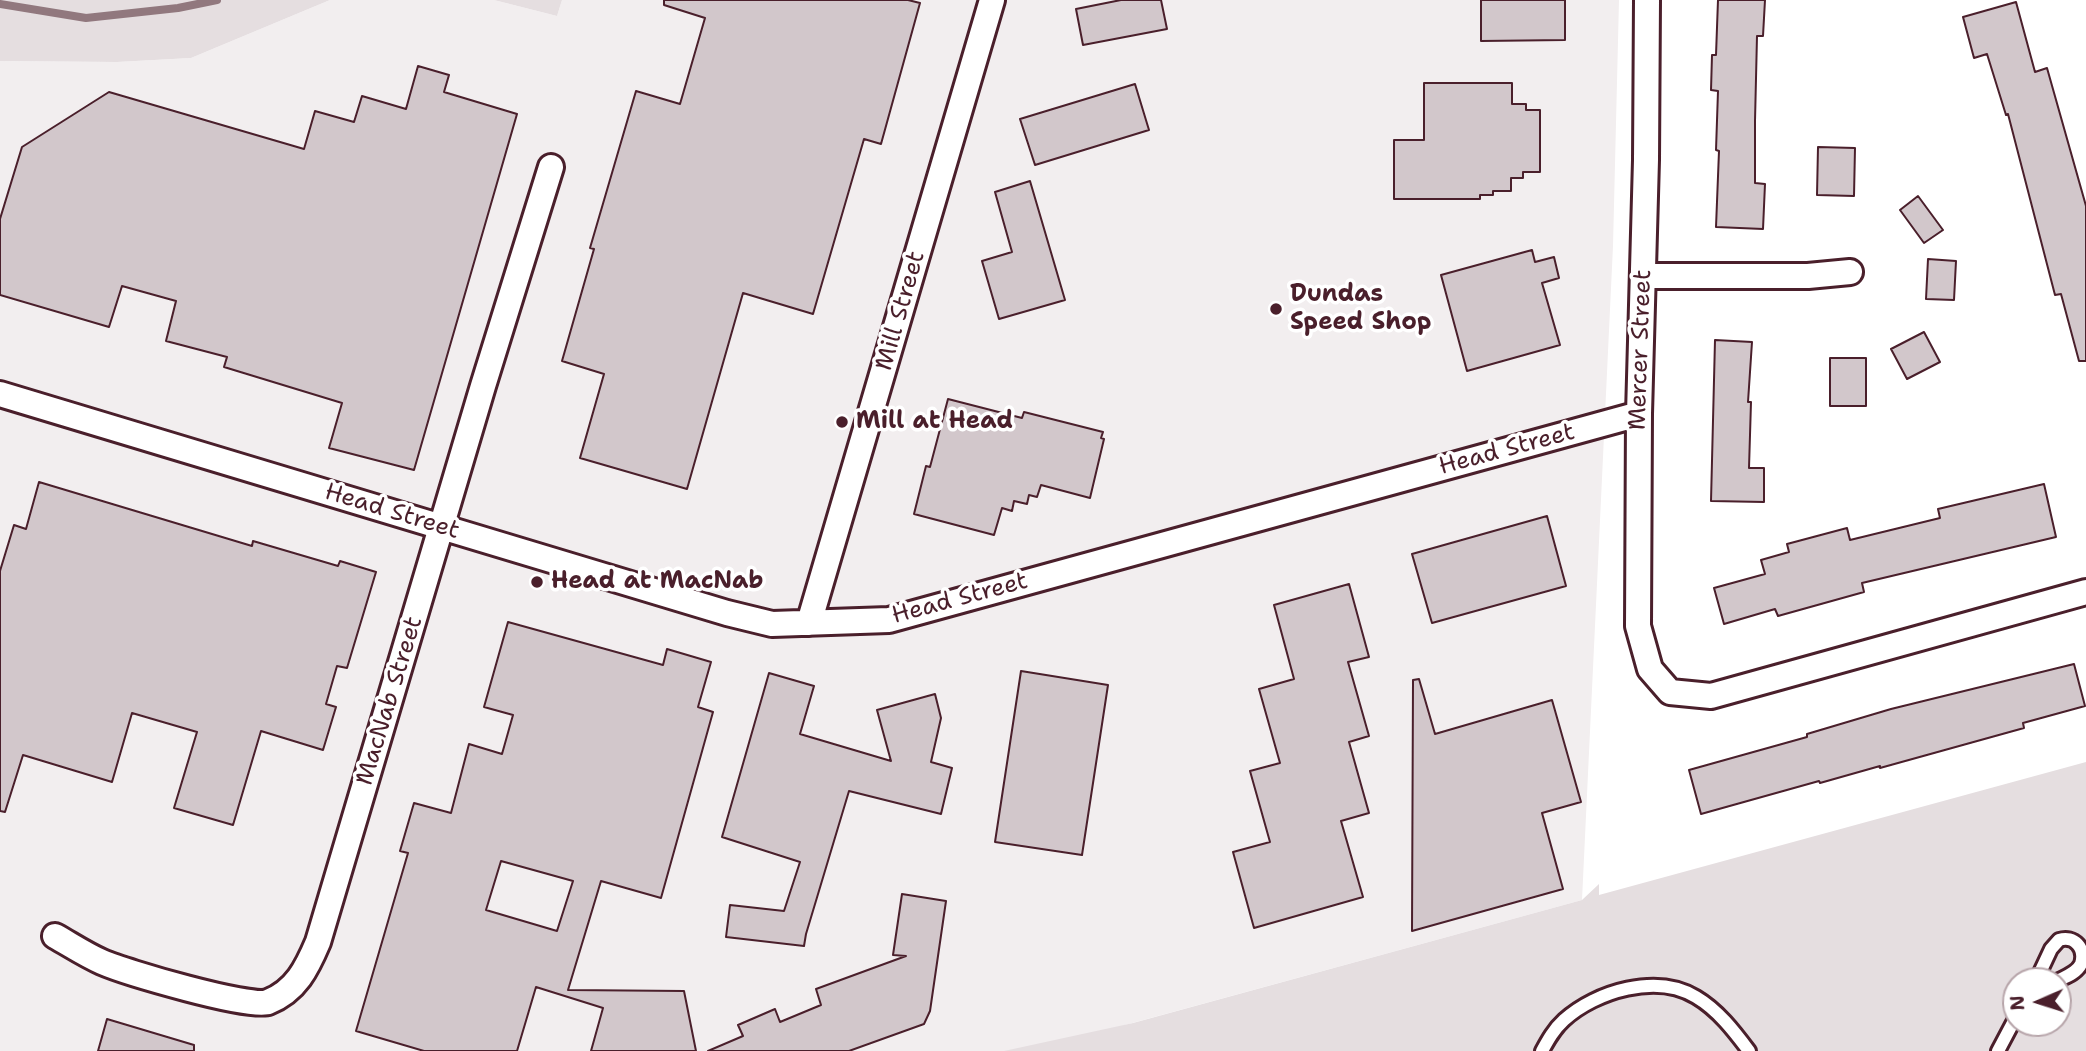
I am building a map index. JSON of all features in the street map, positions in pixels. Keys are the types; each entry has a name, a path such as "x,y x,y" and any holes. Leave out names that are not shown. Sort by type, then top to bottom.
{"street":[{"name":"Mill Street","path":"809,623 992,0"},
{"name":"Mercer Street","path":"1647,0 1639,414 1639,626 1650,669 1670,692 1711,696 2086,592"},
{"name":"MacNab Street","path":"55,936 122,970 238,1000 266,1003 288,991 305,973 318,942 551,167"},
{"path":"1643,276 1808,276 1850,272"},
{"name":"Head Street","path":"0,394 727,613 772,624 889,620 1639,414"}],"lane":[{"path":"2043,967 2051,949 2059,940 2071,939 2077,942 2081,949 2081,963 2072,973"},
{"path":"1542,1051 1561,1022 1580,1008 1624,990 1662,985 1682,990 1704,1002 1727,1022 1749,1051"}],"shaded area":[{"path":"0,0 330,0 191,58 117,62 0,61"},
{"path":"330,0 494,0 557,16 562,0 1619,0 1613,246 1582,900 1030,1051 0,1051 0,61 117,62 191,58"},
{"path":"494,0 562,0 557,16"},
{"path":"2086,762 2086,1051 1004,1051 1133,1023 1582,900 1599,884 1599,895"}],"building":[{"path":"664,0 908,0 920,3 881,144 864,139 813,314 743,293 687,489 580,458 604,374 562,361 594,249 590,248 636,91 680,104 705,18 664,5"},
{"path":"1121,0 1161,0 1167,29 1083,45 1076,9"},
{"path":"1481,0 1565,0 1565,40 1481,41"},
{"path":"1718,0 1765,0 1763,36 1757,36 1755,121 1755,183 1765,184 1763,229 1716,227 1718,91 1711,90 1712,55 1716,55"},
{"path":"2016,2 2035,72 2047,68 2086,206 2086,361 2079,361 2061,294 2055,295 2008,114 2006,115 1987,54 1974,58 1963,17"},
{"path":"418,66 449,75 444,92 517,114 414,470 329,448 342,403 224,367 227,357 166,341 176,301 122,286 109,327 0,295 0,219 22,147 109,92 304,149 315,111 354,122 362,96 406,109"},
{"path":"1424,83 1512,83 1512,104 1526,104 1526,110 1540,110 1540,172 1523,172 1523,178 1511,178 1511,191 1493,191 1493,195 1480,195 1480,199 1394,199 1394,140 1424,140"},
{"path":"1135,84 1149,130 1035,165 1020,119"},
{"path":"1818,147 1855,148 1854,196 1817,195"},
{"path":"1030,181 1065,300 999,319 982,261 1012,252 995,192"},
{"path":"1918,196 1943,230 1924,243 1900,210"},
{"path":"1532,250 1535,262 1554,257 1559,278 1542,283 1560,345 1467,371 1441,275"},
{"path":"1928,259 1956,261 1954,300 1926,299"},
{"path":"1924,332 1940,362 1907,379 1891,349"},
{"path":"1715,340 1752,342 1748,402 1751,402 1749,468 1764,468 1764,502 1711,501"},
{"path":"1830,358 1866,358 1866,406 1830,406"},
{"path":"948,399 1022,418 1024,412 1103,432 1101,438 1104,439 1090,498 1041,485 1037,497 1029,495 1027,504 1014,501 1012,511 1002,508 994,535 914,514 926,466 930,467"},
{"path":"39,482 252,546 253,541 338,566 340,561 376,572 347,668 337,666 326,704 336,707 323,750 261,731 233,825 174,808 197,732 132,713 112,782 23,755 5,812 0,811 0,571 14,525 26,529"},
{"path":"2044,484 2056,537 1862,583 1864,592 1778,616 1775,609 1724,624 1714,588 1765,574 1761,560 1789,552 1787,544 1847,528 1850,540 1940,518 1938,509"},
{"path":"1547,516 1566,586 1432,623 1412,554"},
{"path":"1349,584 1369,657 1348,662 1369,736 1349,742 1369,813 1341,821 1363,897 1254,928 1233,852 1270,842 1250,771 1280,763 1259,689 1294,679 1274,605"},
{"path":"508,622 663,665 667,649 711,662 698,707 713,712 661,898 601,881 568,990 684,991 696,1051 591,1051 603,1008 536,987 517,1051 424,1051 356,1031 408,853 400,851 414,803 451,813 469,744 502,754 513,715 484,707","holes":["501,861 573,881 557,931 486,910"]},
{"path":"2074,664 2085,706 2023,723 2024,728 1701,814 1689,770 1807,737 1807,734 1891,709"},
{"path":"1021,671 1108,685 1082,855 995,842"},
{"path":"769,673 814,686 800,734 891,761 877,710 935,694 941,718 931,762 952,768 941,814 849,791 804,946 726,937 730,905 784,911 800,862 722,837"},
{"path":"1419,679 1435,734 1552,700 1581,802 1542,813 1563,889 1412,931 1413,680"},
{"path":"902,894 946,901 930,1011 924,1024 849,1051 708,1051 743,1036 738,1025 775,1009 780,1022 821,1005 816,989 906,956 893,955"},
{"path":"107,1019 194,1045 194,1051 98,1051"}],"waterway":[{"path":"0,4 86,18 178,8 217,0"}],"place":[{"name":"Dundas Speed Shop","path":"1276,309"},
{"name":"Mill at Head","path":"842,422"},
{"name":"Head at MacNab","path":"537,582"}]}
